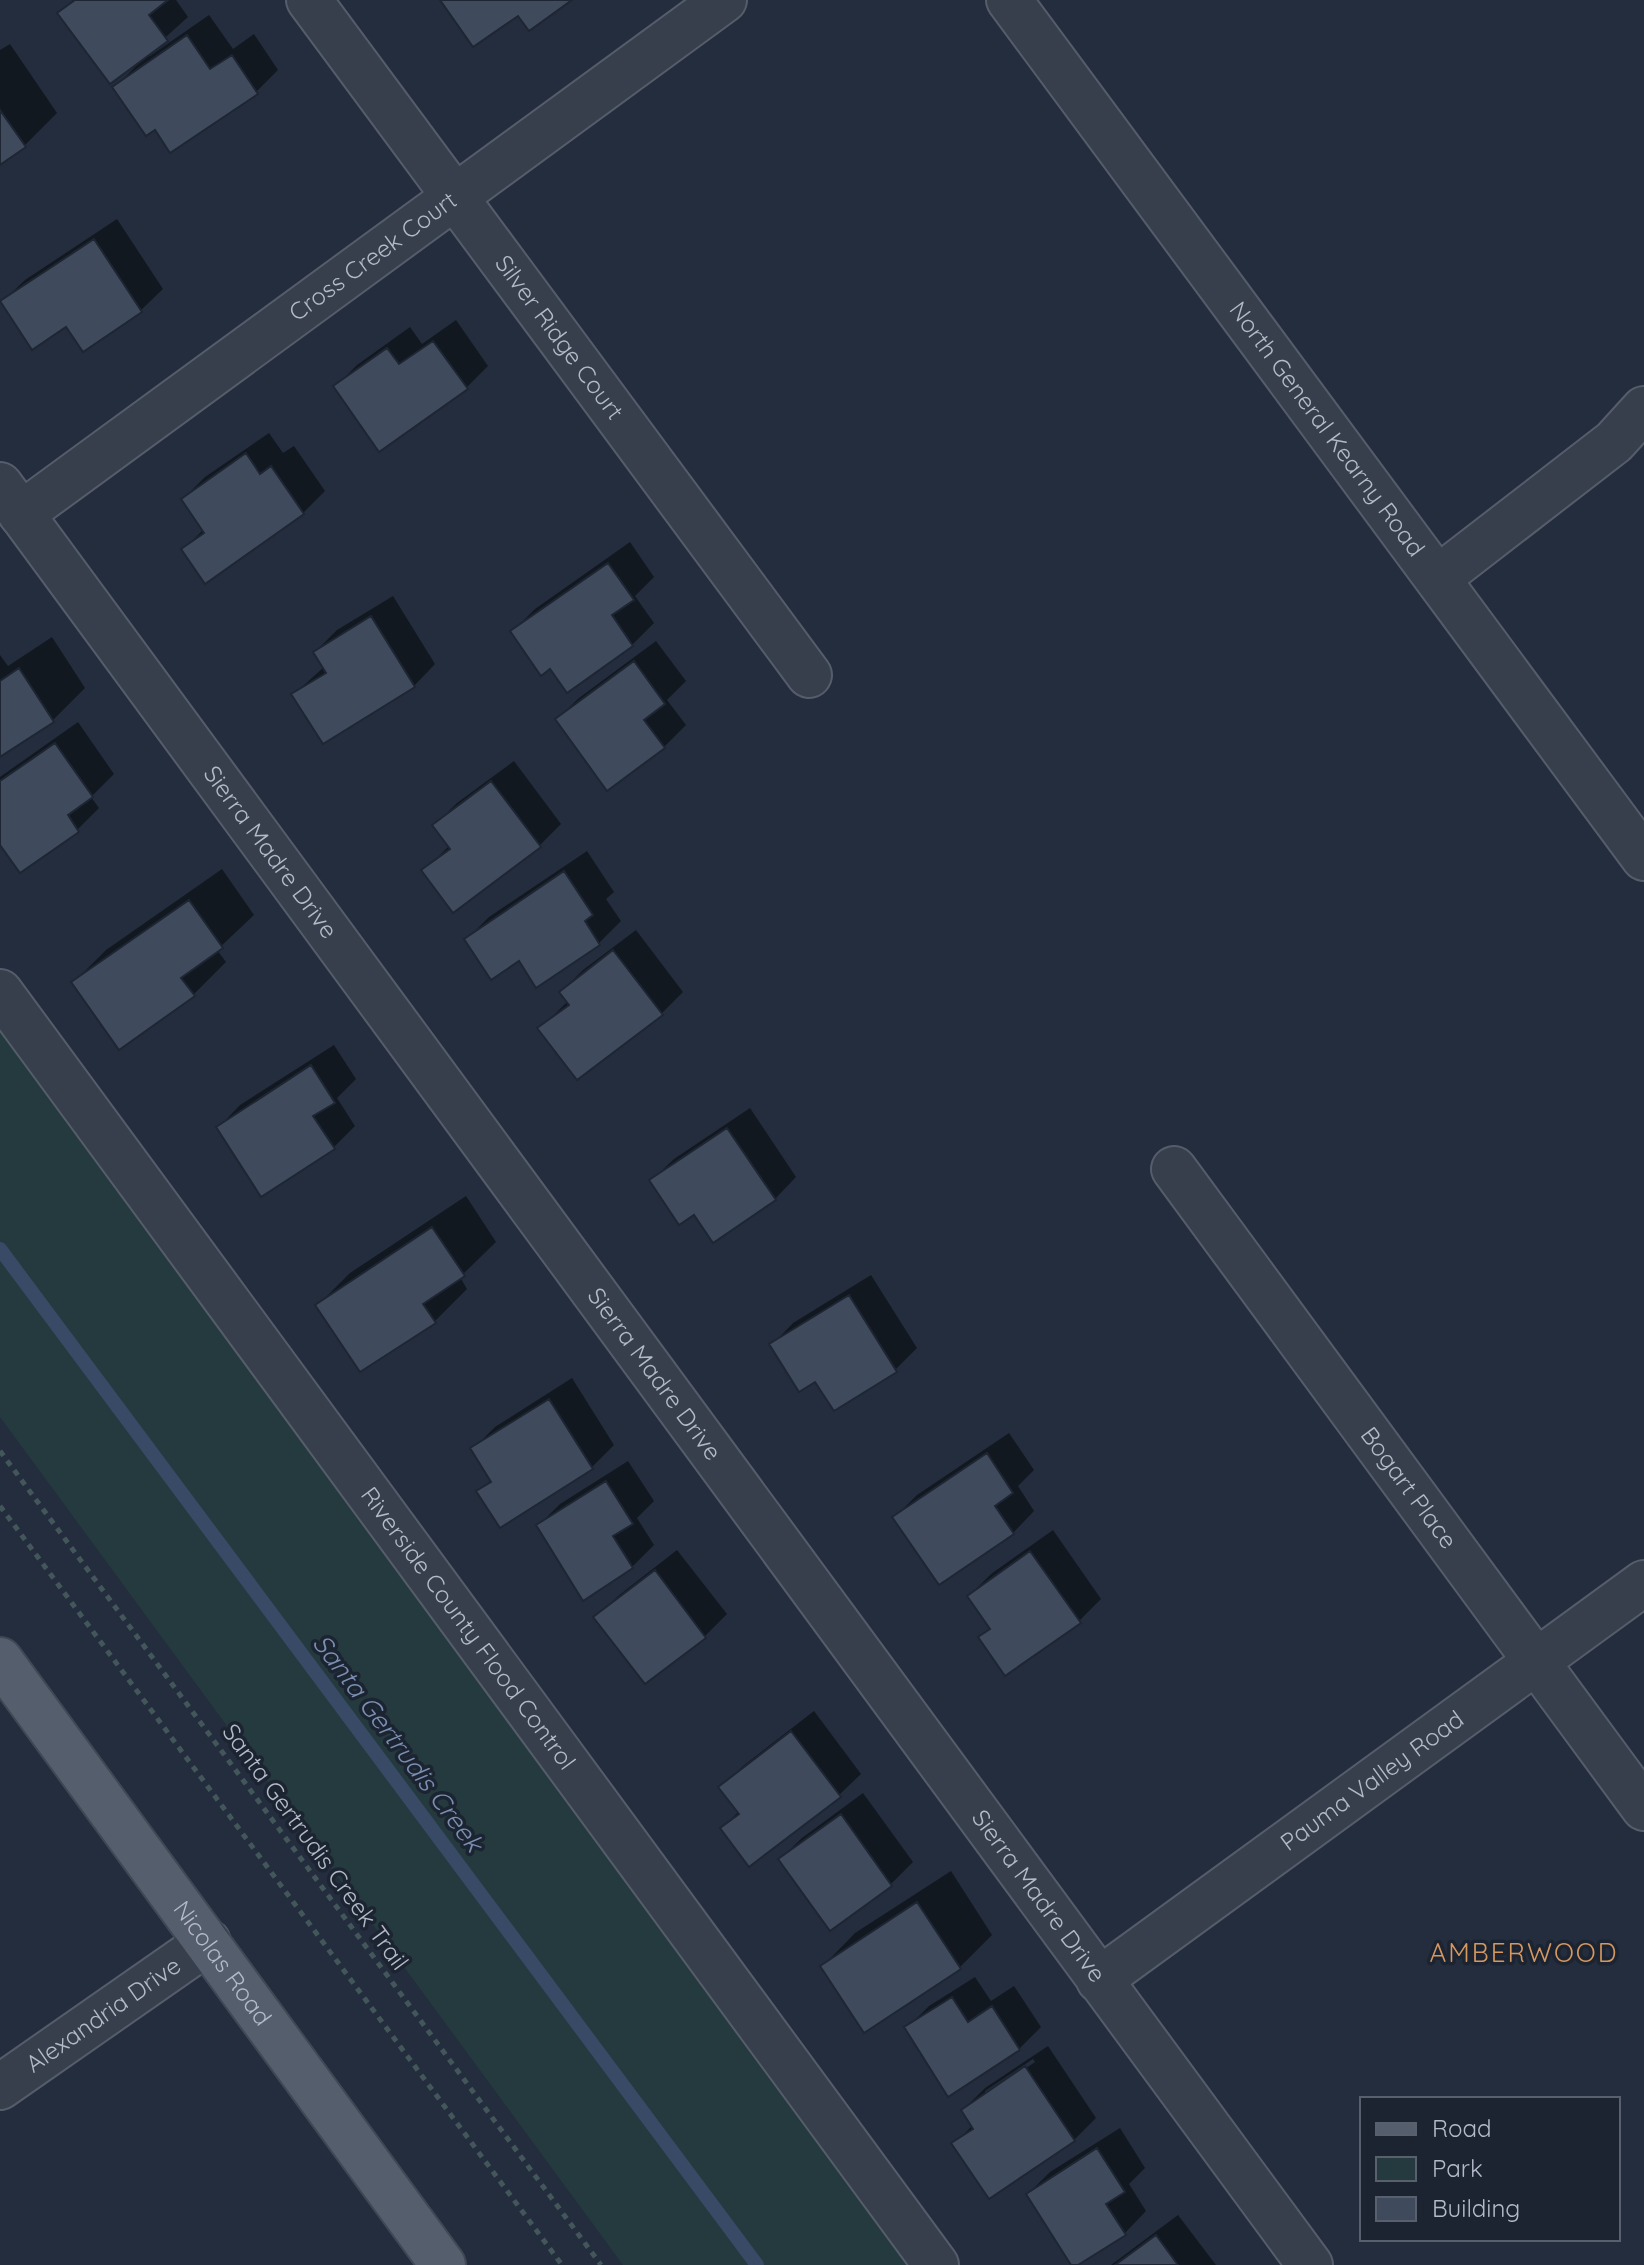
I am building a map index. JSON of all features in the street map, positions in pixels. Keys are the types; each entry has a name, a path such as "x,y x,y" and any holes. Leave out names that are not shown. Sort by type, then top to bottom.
{"main road":[{"name":"Nicolas Road","path":"0,1660 443,2265"}],"street":[{"name":"Silver Ridge Court","path":"309,0 809,675"},
{"name":"Cross Creek Court","path":"11,500 453,196 724,0"},
{"name":"North General Kearny Road","path":"1009,0 1644,858"},
{"path":"1438,578 1614,442 1644,409"},
{"name":"Sierra Madre Drive","path":"11,500 1310,2265"},
{"name":"Riverside County Flood Control","path":"0,992 936,2265"},
{"name":"Bogart Place","path":"1174,1169 1644,1808"},
{"name":"Pauma Valley Road","path":"1099,1980 1644,1583"},
{"name":"Alexandria Drive","path":"0,2087 208,1942"}],"path":[{"name":"Santa Gertrudis Creek Trail","path":"0,1451 601,2265"},
{"path":"0,1506 562,2265"}],"green space":[{"path":"0,1019 916,2265 623,2265 0,1417"}],"building":[{"path":"75,0 168,0 149,15 168,41 110,84 57,13"},
{"path":"440,0 572,0 529,31 518,16 473,47"},
{"path":"187,35 210,69 232,55 258,94 170,153 155,130 146,136 112,87"},
{"path":"0,110 26,147 0,165"},
{"path":"94,239 142,312 83,352 66,327 32,350 0,301"},
{"path":"433,341 468,389 379,452 333,386 387,348 399,364"},
{"path":"246,453 260,474 271,466 304,514 205,584 181,549 204,533 181,499"},
{"path":"608,563 634,600 612,615 633,646 567,693 550,669 541,676 510,631"},
{"path":"371,616 415,687 323,744 291,694 326,673 313,652"},
{"path":"634,661 665,704 644,720 665,748 607,791 555,719"},
{"path":"19,668 54,722 0,757 0,681"},
{"path":"55,743 93,797 68,815 79,832 20,873 0,845 0,781"},
{"path":"491,781 541,847 453,913 421,870 450,849 432,825"},
{"path":"564,871 593,915 585,921 600,945 536,988 519,961 491,980 464,939"},
{"path":"189,900 223,948 181,978 195,996 119,1050 71,982"},
{"path":"613,950 663,1015 577,1080 537,1028 569,1005 559,992"},
{"path":"311,1065 335,1103 313,1116 335,1149 261,1197 216,1127"},
{"path":"727,1128 776,1200 713,1243 694,1215 679,1225 649,1180"},
{"path":"432,1227 465,1276 423,1304 436,1323 360,1372 315,1305"},
{"path":"849,1295 897,1372 834,1411 815,1382 799,1392 769,1344"},
{"path":"549,1399 593,1469 500,1528 476,1491 491,1482 470,1448"},
{"path":"987,1453 1013,1493 995,1506 1014,1534 939,1585 892,1517"},
{"path":"606,1481 633,1524 613,1536 633,1568 583,1601 536,1525"},
{"path":"1030,1551 1081,1623 1005,1676 978,1637 990,1629 967,1596"},
{"path":"655,1570 706,1638 645,1684 593,1617"},
{"path":"791,1731 841,1797 749,1867 720,1828 739,1814 718,1787"},
{"path":"841,1814 892,1886 830,1931 778,1859"},
{"path":"917,1902 961,1969 864,2033 820,1966"},
{"path":"952,1997 968,2022 992,2006 1020,2050 948,2097 904,2027"},
{"path":"1025,2066 1075,2141 989,2199 951,2143 973,2129 961,2110"},
{"path":"1097,2148 1125,2192 1106,2204 1126,2235 1078,2265 1071,2265 1026,2194"},
{"path":"1156,2235 1178,2265 1115,2265"}],"waterway":[{"name":"Santa Gertrudis Creek","path":"0,1249 757,2265"}],"district":[{"name":"AMBERWOOD","path":"1524,1953"}]}
